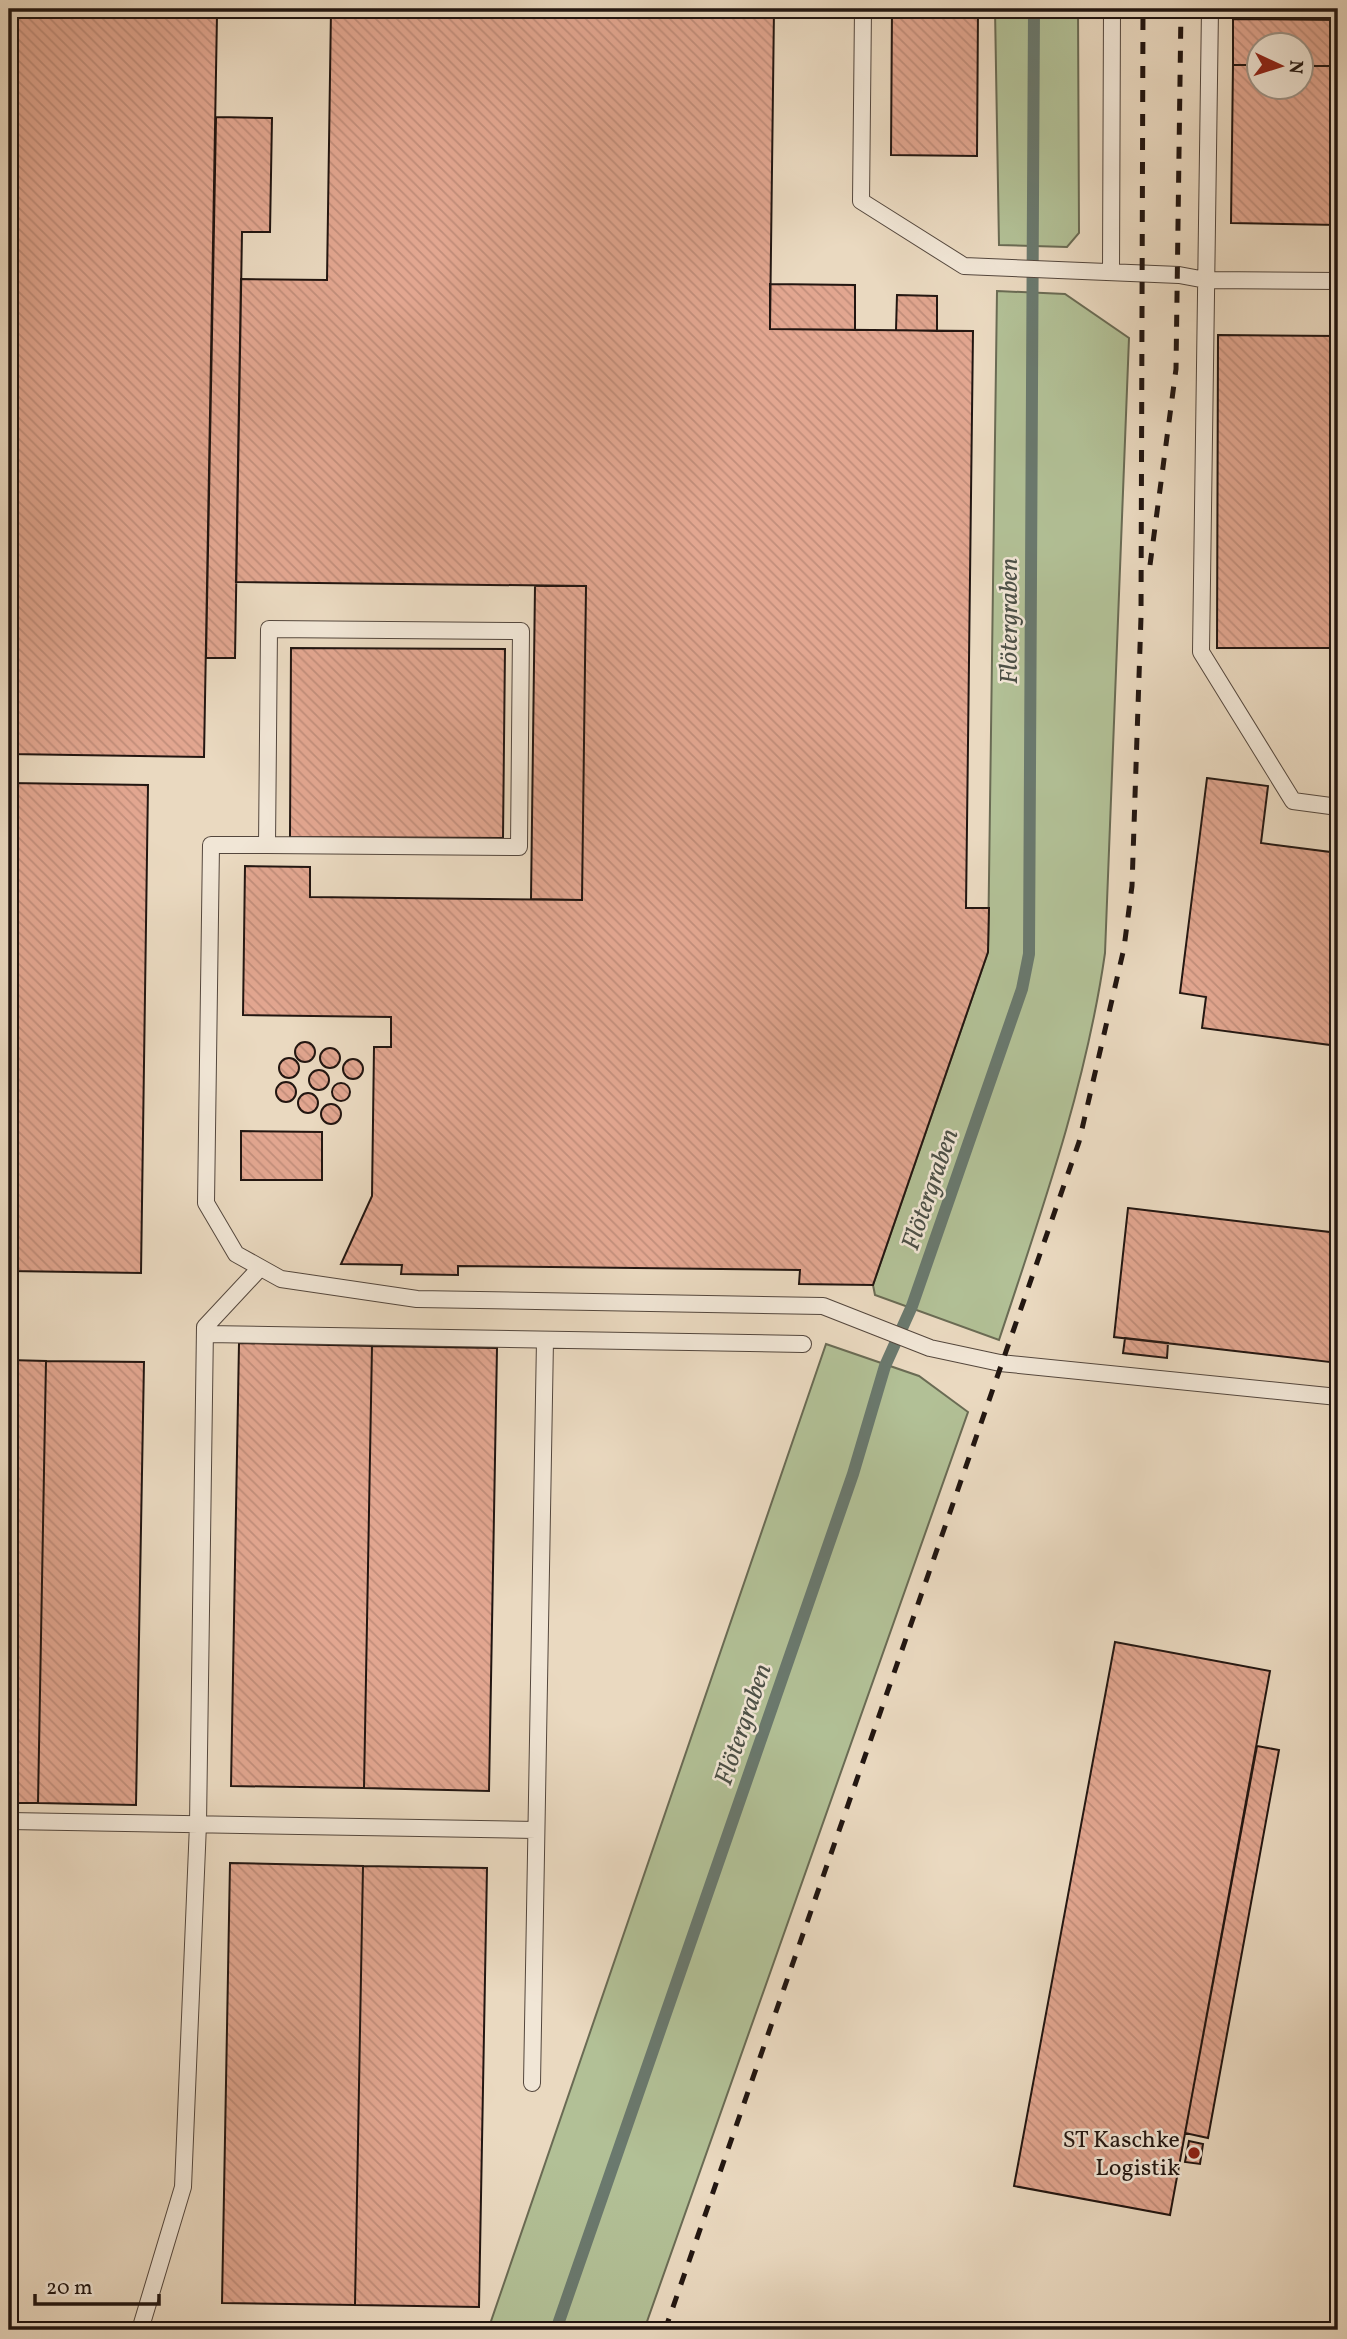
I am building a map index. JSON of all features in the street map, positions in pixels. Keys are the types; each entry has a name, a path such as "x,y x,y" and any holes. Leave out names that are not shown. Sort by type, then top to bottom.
{"lane":[{"path":"863,9 861,201 964,266 1111,272 1206,280 1338,281"},
{"path":"1111,272 1112,9"},
{"path":"1210,9 1201,653 1293,801 1338,807"},
{"path":"267,845 269,629 521,631 519,847 211,845 206,1203 236,1254 281,1279 418,1299 823,1306 930,1348 1000,1363 1338,1397"},
{"path":"140,2330 183,2187 198,1824 205,1327 260,1268"},
{"path":"206,1334 803,1344"},
{"path":"532,2083 545,1340"},
{"path":"9,1821 536,1830"}],"green space":[{"path":"995,9 1078,9 1079,233 1067,247 999,245"},
{"path":"997,291 1065,294 1129,338 1105,953 1086,1052 1061,1149 999,1340 875,1295 873,1285 988,952"},
{"path":"826,1344 919,1376 968,1412 644,2330 488,2330"}],"building":[{"path":"124,9 167,9 167,15 124,14"},
{"path":"331,9 774,9 770,329 973,331 966,908 989,908 988,952 873,1285 799,1284 800,1270 458,1266 458,1275 401,1274 402,1265 341,1264 372,1196 374,1047 391,1047 391,1017 243,1015 245,866 310,867 310,897 582,900 586,586 236,582 241,279 327,280"},
{"path":"892,9 978,9 977,156 891,155"},
{"path":"9,12 217,15 204,757 9,754"},
{"path":"1233,19 1338,20 1338,66 1316,66 1316,32 1246,32 1246,65 1233,65"},
{"path":"1233,65 1246,65 1246,102 1316,102 1316,66 1338,66 1338,225 1231,223"},
{"path":"216,117 272,118 270,232 242,232 235,658 206,658"},
{"path":"770,284 855,285 855,330 770,329"},
{"path":"897,295 937,296 937,331 896,330"},
{"path":"1218,335 1338,336 1338,648 1217,648"},
{"path":"535,586 586,586 582,900 531,899"},
{"path":"291,648 505,649 503,838 290,837"},
{"path":"1207,778 1268,786 1261,843 1338,853 1338,1046 1202,1028 1206,997 1180,993"},
{"path":"9,783 148,785 141,1273 9,1271"},
{"path":"305,1042 312,1045 315,1052 312,1059 305,1062 298,1059 295,1052 298,1045"},
{"path":"330,1048 337,1051 340,1058 337,1065 330,1068 323,1065 320,1058 323,1051"},
{"path":"289,1058 296,1061 299,1068 296,1075 289,1078 282,1075 279,1068 282,1061"},
{"path":"353,1059 360,1062 363,1069 360,1076 353,1079 346,1076 343,1069 346,1062"},
{"path":"319,1070 326,1073 329,1080 326,1087 319,1090 312,1087 309,1080 312,1073"},
{"path":"286,1082 293,1085 296,1092 293,1099 286,1102 279,1099 276,1092 279,1085"},
{"path":"337,1083 345,1083 350,1092 348,1099 337,1101 332,1096 332,1088"},
{"path":"308,1093 315,1096 318,1103 315,1110 308,1113 301,1110 298,1103 301,1096"},
{"path":"331,1104 338,1107 341,1114 338,1121 331,1124 324,1121 321,1114 324,1107"},
{"path":"241,1131 322,1132 322,1180 241,1180"},
{"path":"1128,1208 1338,1233 1338,1363 1114,1337"},
{"path":"1125,1338 1168,1343 1167,1358 1123,1353"},
{"path":"239,1343 372,1346 364,1788 231,1786"},
{"path":"372,1346 497,1348 489,1791 364,1788"},
{"path":"9,1360 46,1361 38,1803 9,1803"},
{"path":"46,1361 144,1362 136,1805 38,1803"},
{"path":"1115,1642 1270,1671 1170,2215 1014,2186"},
{"path":"1257,1746 1279,1750 1208,2138 1185,2133"},
{"path":"230,1863 363,1866 355,2305 222,2303"},
{"path":"363,1866 487,1868 479,2307 355,2305"},
{"name":"ST Kaschke Logistik","path":"1189,2141 1203,2144 1200,2164 1185,2162"}],"waterway":[{"name":"Flötergraben","path":"556,2330 853,1474 885,1366 912,1306 1022,989 1029,954 1034,9"}],"railway":[{"path":"665,2330 1079,1142 1124,948 1132,886 1141,617 1143,9"},
{"path":"1150,565 1176,369 1181,9"}],"place":[{"name":"ST Kaschke Logistik","path":"1194,2153"}]}
